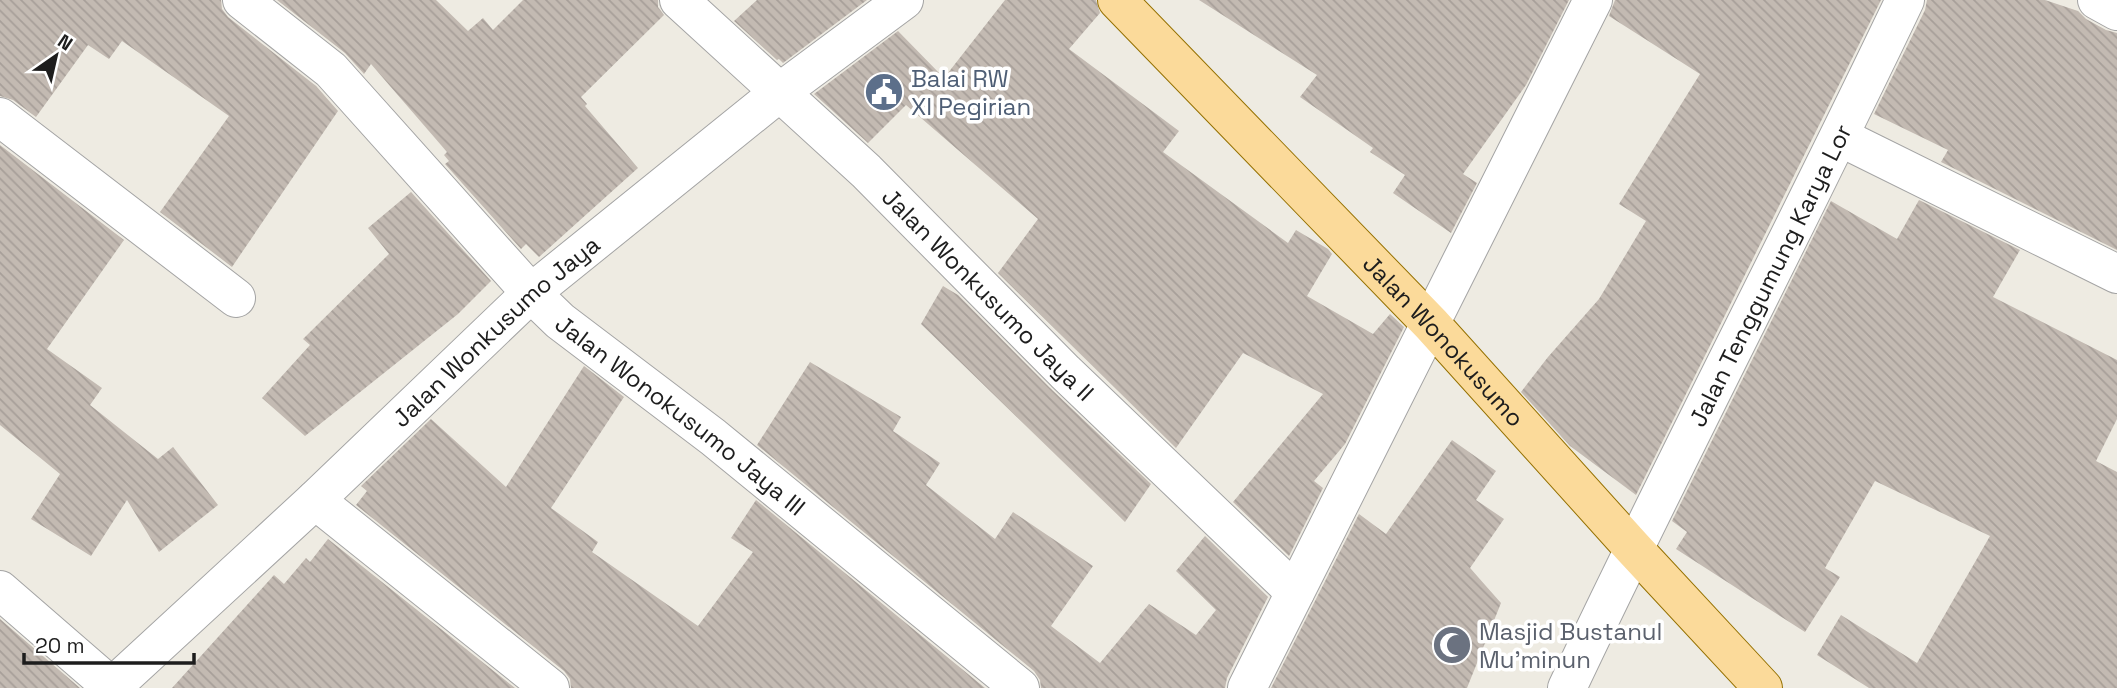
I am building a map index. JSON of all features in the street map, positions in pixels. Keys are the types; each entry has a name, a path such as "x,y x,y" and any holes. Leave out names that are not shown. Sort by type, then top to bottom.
{"main road":[{"name":"Jalan Wonokusumo","path":"1117,0 1431,324 1763,688"}],"street":[{"name":"Jalan Wonokusumo Jaya III","path":"242,0 331,70 530,293 560,321 713,437 1020,688"},
{"name":"Jalan Wonkusumo Jaya II","path":"679,0 875,180 1065,372 1295,592"},
{"name":"Jalan Wonkusumo Jaya","path":"111,688 315,500 530,293 780,92 904,0"},
{"path":"1247,688 1592,0"},
{"name":"Jalan Tenggumung Karya Lor","path":"1567,688 1633,548 1840,137 1905,0"},
{"path":"2097,0 2117,11"},
{"path":"0,117 236,298"},
{"path":"1840,137 2117,274"},
{"path":"315,500 550,688"},
{"path":"0,590 111,688"}],"building":[{"path":"0,0 221,0 222,9 228,17 316,86 338,111 232,267 160,212 229,116 122,41 109,59 88,45 36,117 13,100 0,96"},
{"path":"277,0 436,0 468,31 483,18 493,30 523,0 658,0 658,7 664,15 581,97 587,104 585,106 638,168 539,257 526,244 521,249 445,164 449,161 444,155 447,152 371,64 364,74 345,53"},
{"path":"757,0 867,0 783,63 734,21"},
{"path":"1005,0 1096,0 1100,13 1069,49 1179,131 1163,152 1288,243 1296,230 1328,249 1332,254 1307,296 1373,334 1390,314 1404,327 1345,444 1314,481 1323,488 1289,556 1233,502 1323,394 1243,353 1176,448 998,273 1038,219 906,105 868,143 814,94 898,31 944,78"},
{"path":"1199,0 1569,0 1526,85 1463,174 1477,183 1451,233 1393,193 1405,175 1370,152 1373,148 1300,97 1317,75"},
{"path":"1615,0 1881,0 1636,495 1570,446 1521,392 1599,299 1646,221 1619,204 1700,74 1609,16"},
{"path":"1927,0 2045,0 2078,11 2086,19 2117,33 2117,250 1941,162 1948,150 1874,114 1925,10"},
{"path":"0,145 124,240 47,349 102,388 90,405 158,459 173,447 218,505 159,552 127,500 91,556 31,519 60,474 0,425"},
{"path":"411,192 491,281 458,314 305,436 262,398 310,345 303,339 389,254 368,228"},
{"path":"1919,200 2020,250 1993,297 2117,360 2117,419 2096,461 2117,472 2117,688 1869,688 1817,655 1841,615 1917,663 1990,536 1875,481 1825,568 1840,577 1805,632 1676,549 1687,532 1672,521 1831,201 1897,239"},
{"path":"943,286 958,295 1151,484 1125,522 921,324"},
{"path":"810,362 901,417 893,431 940,463 926,485 995,539 1013,512 1093,566 1051,626 1100,663 1149,604 1196,635 1216,610 1176,571 1205,536 1268,597 1227,678 1225,688 1041,688 1040,680 1034,671 757,445"},
{"path":"584,366 624,397 551,508 598,542 592,552 698,626 753,552 731,538 756,500 985,688 571,688 570,679 564,671 356,505 367,491 361,486 431,419 506,487"},
{"path":"1452,440 1496,471 1476,500 1504,519 1470,568 1501,603 1467,688 1271,688 1359,514 1386,534"},
{"path":"328,539 515,688 172,688 274,575 284,584 306,558 310,562"},
{"path":"0,619 80,688 0,688"}],"place":[{"name":"Balai RW XI Pegirian","path":"884,92"},
{"name":"Masjid Bustanul Mu'minun","path":"1452,645"}]}
